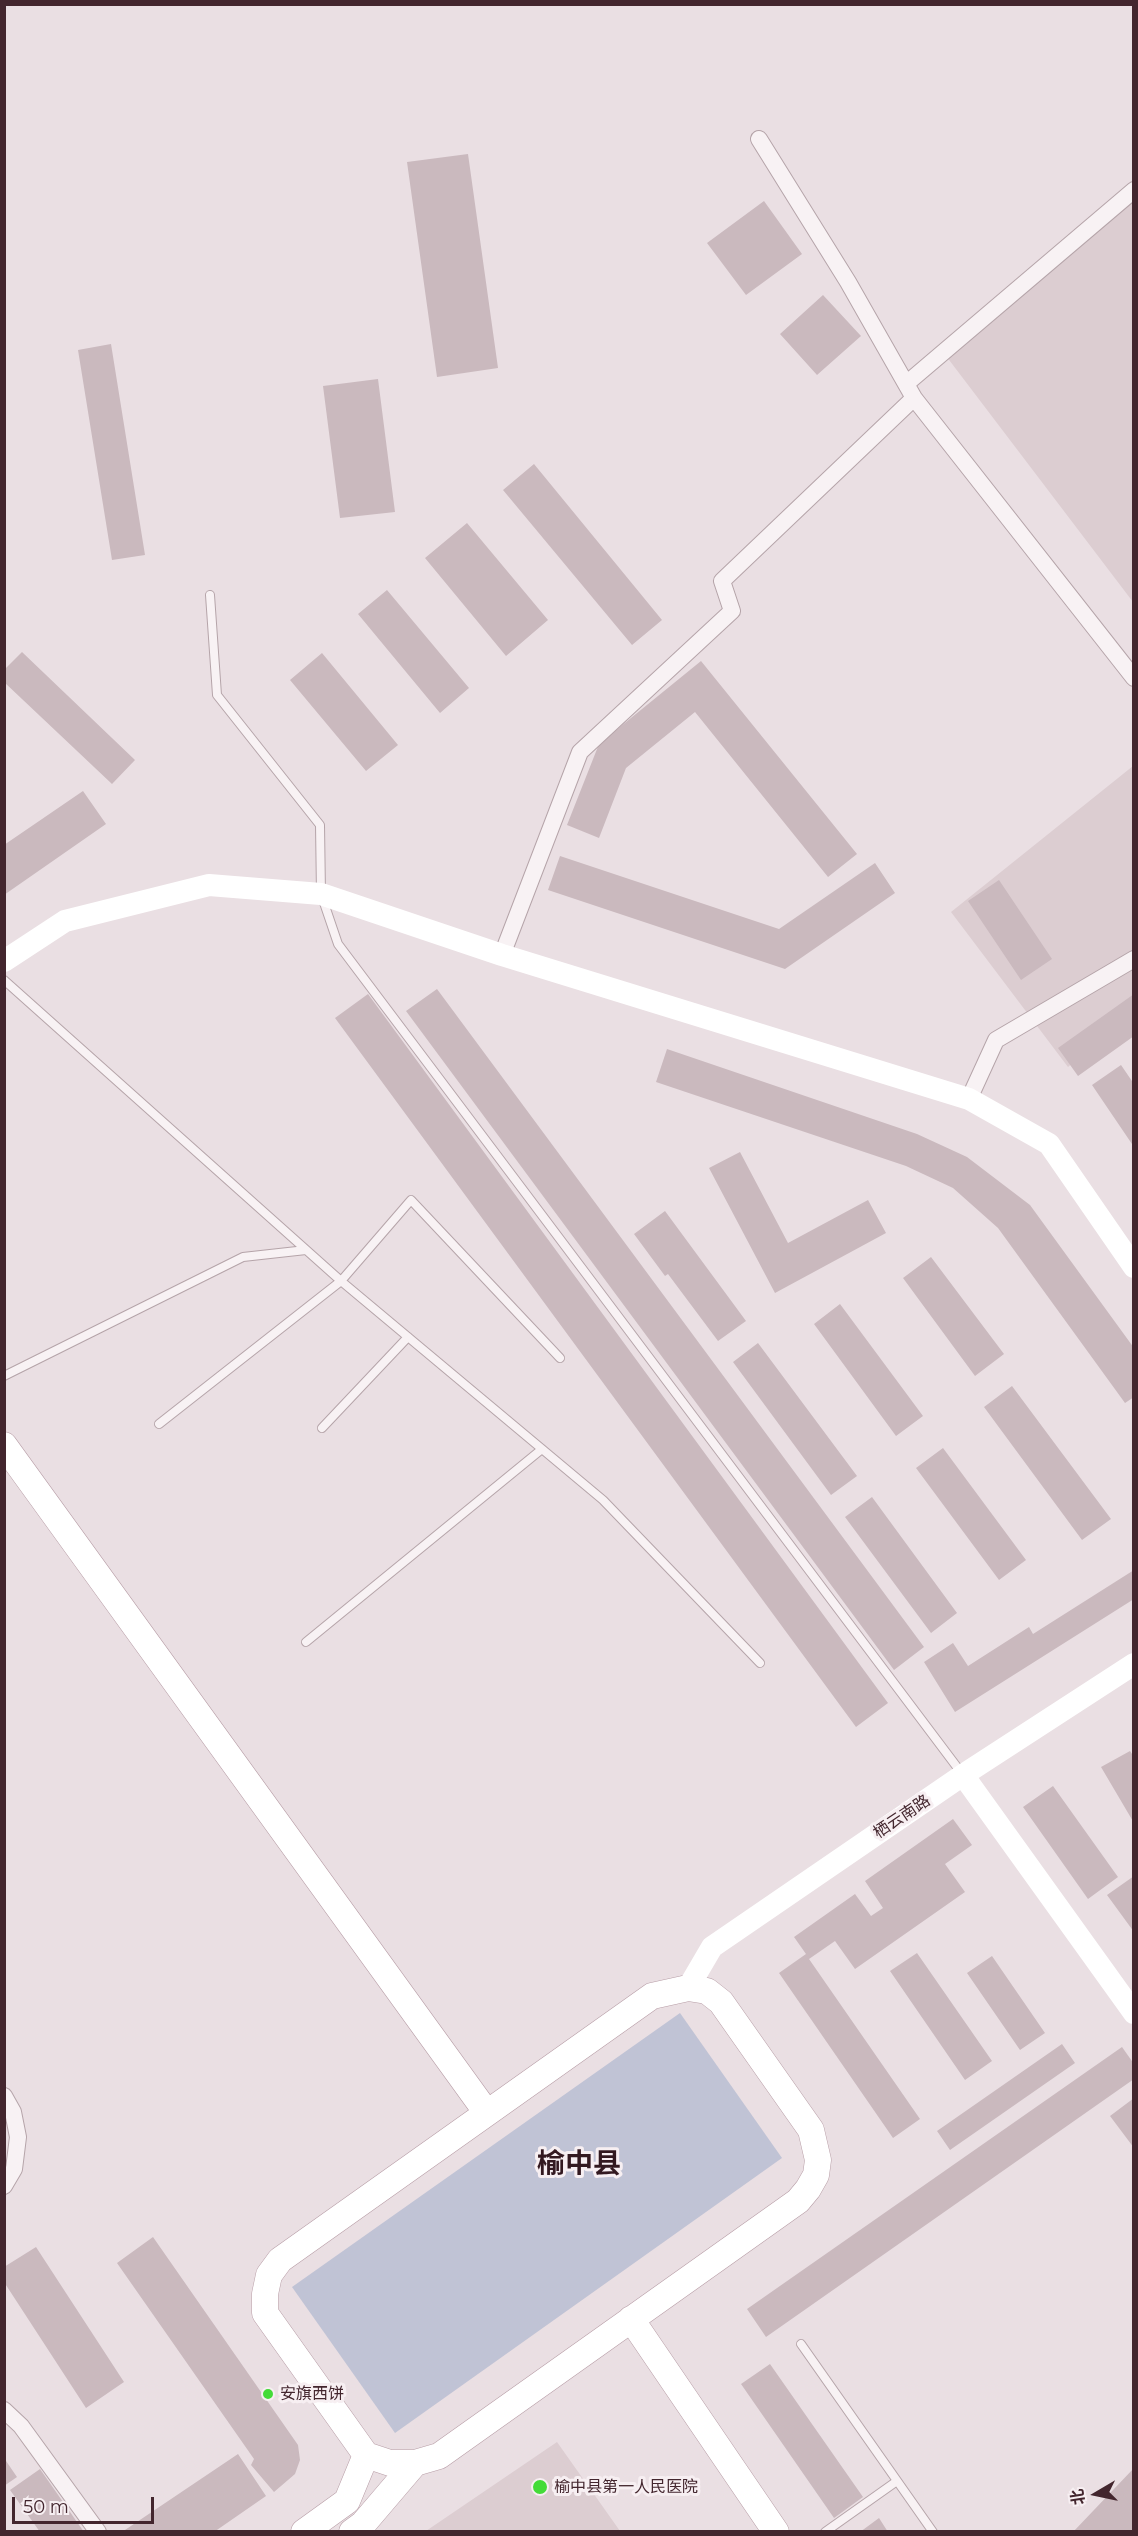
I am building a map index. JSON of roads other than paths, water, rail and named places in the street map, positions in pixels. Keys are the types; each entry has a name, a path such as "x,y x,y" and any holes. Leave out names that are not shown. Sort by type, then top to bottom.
{"main road":[{"path":"4,1445 487,2113"},
{"path":"688,1988 707,1991 721,2002 811,2130 818,2160 816,2175 798,2200 439,2456 415,2463 390,2463 366,2455 265,2313 265,2294 269,2275 280,2260 652,1996 688,1988"},
{"path":"631,2319 776,2532"},
{"path":"304,2532 347,2501 366,2455"},
{"path":"352,2532 363,2524 415,2463"}],"street":[{"path":"759,139 849,282 910,391 1134,678"},
{"path":"502,955 580,752 732,611 722,581 910,391 1134,190"},
{"path":"4,961 65,921 210,885 321,894 502,955 969,1099 1049,1144 1134,1267"},
{"path":"969,1099 996,1040 1134,959"},
{"name":"栖云南路","path":"688,1988 712,1947 963,1775 1134,1664"},
{"path":"963,1775 1134,2013"},
{"path":"4,2096 13,2112 18,2137 14,2169 4,2186"},
{"path":"4,2410 21,2426 98,2532"}],"lane":[{"path":"210,595 217,695 320,825 321,894 338,944 963,1775"},
{"path":"4,981 341,1281 603,1500 760,1663"},
{"path":"159,1424 341,1281 411,1200 560,1358"},
{"path":"4,1376 243,1257 306,1250"},
{"path":"322,1428 408,1337"},
{"path":"306,1642 542,1449"},
{"path":"801,2344 933,2532"},
{"path":"825,2532 897,2481"}],"place":[{"name":"安旗西饼","path":"268,2394"},
{"name":"榆中县第一人民医院","path":"540,2487"}],"district":[{"name":"榆中县","path":"579,2165"}]}
